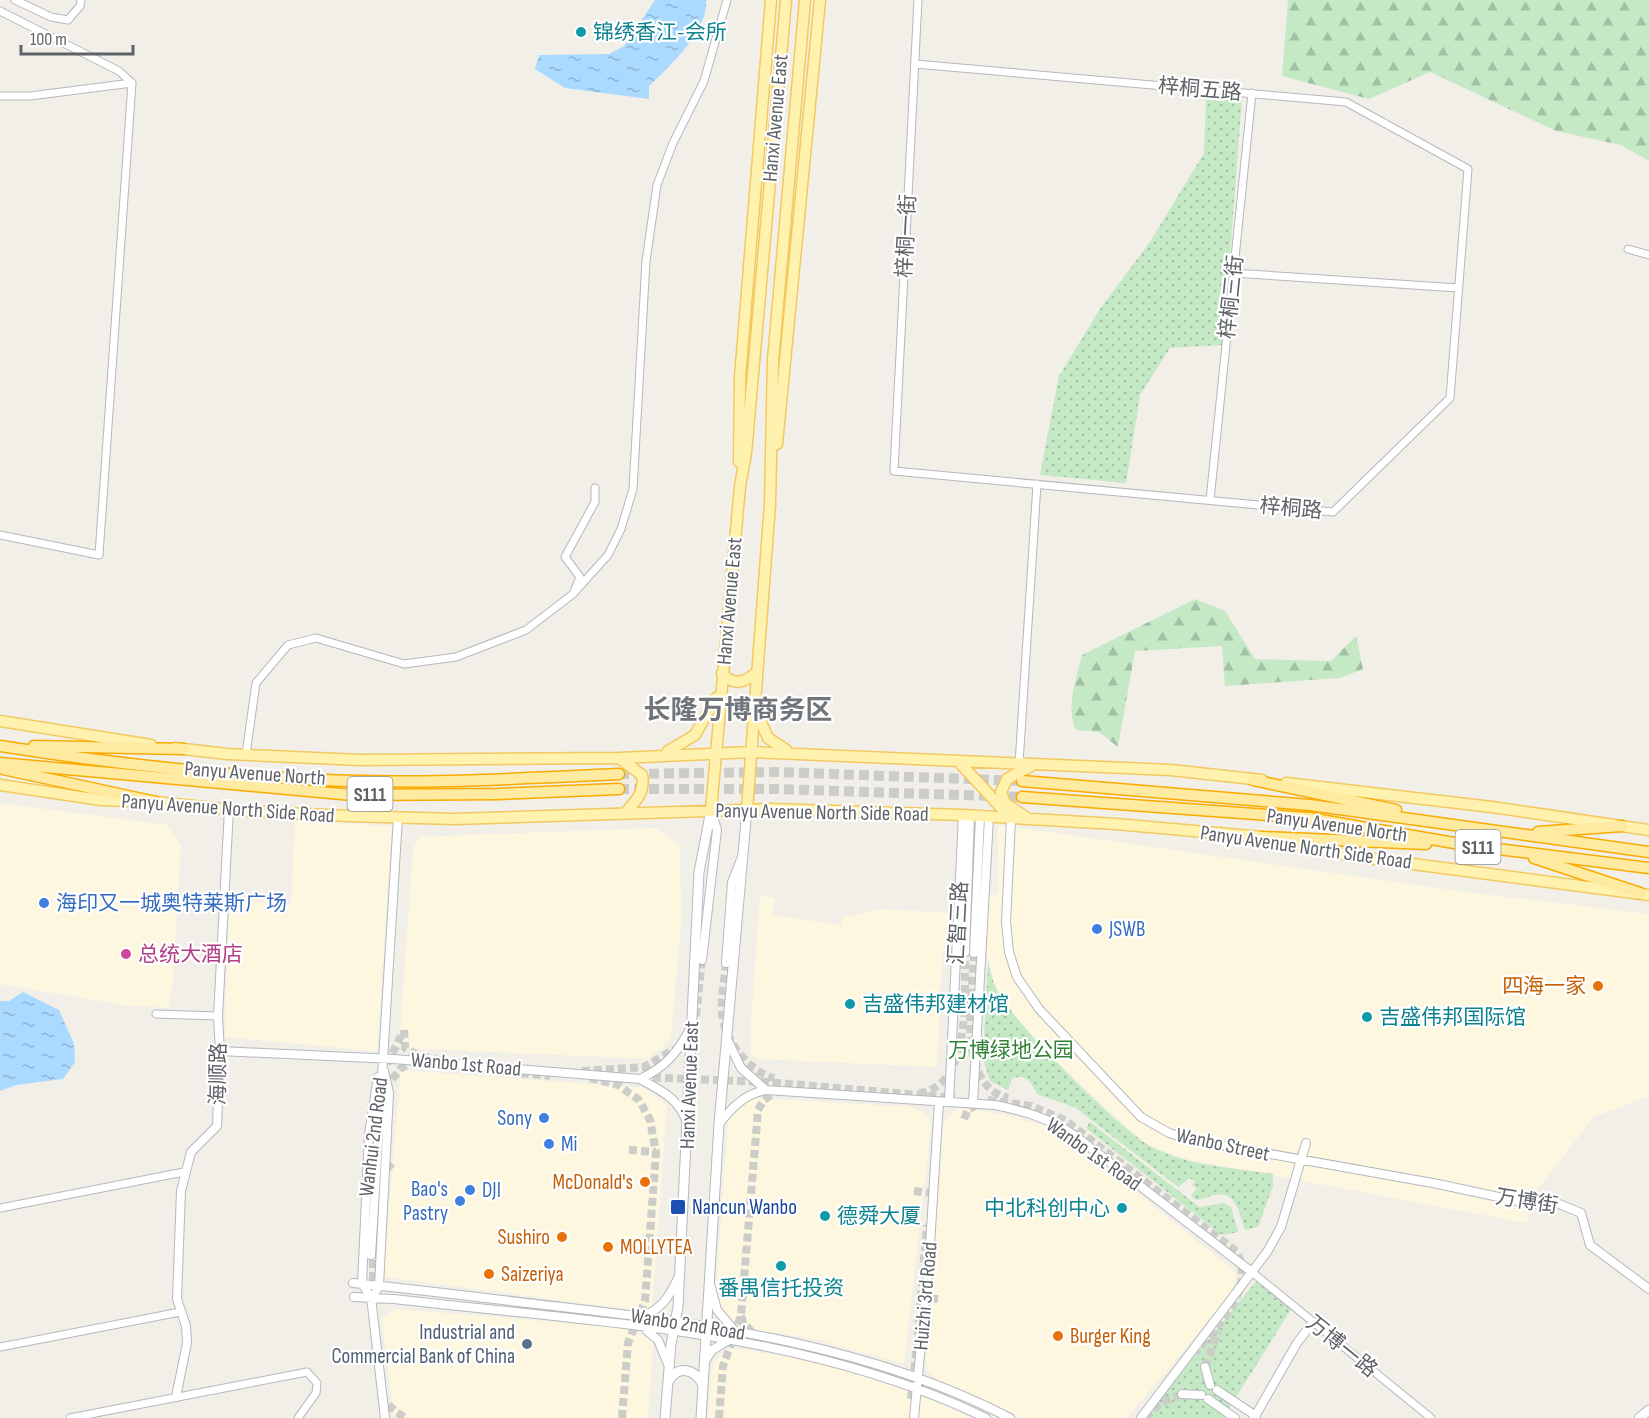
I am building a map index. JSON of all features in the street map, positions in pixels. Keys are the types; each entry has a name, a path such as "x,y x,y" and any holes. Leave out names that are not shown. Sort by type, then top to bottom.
{"highway":[{"path":"0,745 183,749"},
{"name":"Panyu Avenue North","path":"0,745 82,759 303,779 408,781 619,774"},
{"name":"Panyu Avenue North","path":"0,763 352,795 498,794 620,789"},
{"path":"0,769 156,802"},
{"path":"1253,780 1458,826"},
{"name":"Panyu Avenue North","path":"1022,781 1310,805 1649,852"},
{"name":"Panyu Avenue North","path":"1022,797 1309,818 1466,845 1649,868"},
{"path":"1514,833 1622,826"},
{"path":"1262,837 1466,845"},
{"path":"1511,850 1645,894"}],"main road":[{"path":"740,486 738,417 740,377 771,0"},
{"name":"Hanxi Avenue East","path":"665,1418 680,1272 699,872 711,810 720,686 740,486 746,453 786,0"},
{"name":"Hanxi Avenue East","path":"700,1418 719,1124 744,852 770,504 773,360 805,0"},
{"path":"770,504 787,359 820,0"},
{"path":"722,673 733,682 748,680 757,672"},
{"path":"656,755 681,745 695,735 713,705 720,686"},
{"path":"755,706 768,738 774,745 795,753"},
{"path":"0,721 183,749 360,760 619,758 752,752 960,763 1171,770 1376,792 1649,830"},
{"path":"619,758 642,775 644,786 638,799 626,812"},
{"path":"960,763 1011,819"},
{"path":"1029,819 1010,808 1001,792 1007,779 1034,765"},
{"name":"Panyu Avenue North Side Road","path":"0,785 101,800 156,802 229,809 454,819 747,809 976,816 1116,824 1262,837 1352,856 1645,894"},
{"path":"668,1382 674,1374 686,1370 696,1374 703,1385"},
{"path":"1639,1418 1649,1410"}],"street":[{"path":"15,0 51,17 68,20 80,6 81,0"},
{"path":"246,754 256,683 288,645 316,638 404,664 456,657 526,630 573,594 608,555 621,530 633,489 646,261 657,185 673,143 704,81 727,0"},
{"name":"梓桐一街","path":"894,471 918,0"},
{"path":"0,11 119,71 132,83"},
{"name":"梓桐五路","path":"915,64 1346,102 1468,169"},
{"path":"0,96 30,96 132,83"},
{"path":"0,535 99,555 132,83"},
{"name":"梓桐三街","path":"1210,500 1252,93"},
{"name":"梓桐路","path":"894,471 1333,512 1450,398 1468,169"},
{"path":"1628,249 1649,255"},
{"path":"1233,273 1458,288"},
{"path":"1019,764 1037,484"},
{"path":"573,594 580,577 565,557 595,502 595,488"},
{"name":"海顺路","path":"176,1397 187,1343 186,1326 177,1299 181,1191 184,1172 191,1152 217,1126 220,1051 218,1016 229,809"},
{"path":"702,960 717,830 711,810"},
{"path":"970,952 976,816"},
{"name":"汇智三路","path":"950,1102 976,816"},
{"name":"汇智三路","path":"974,1103 976,816"},
{"name":"Wanhui 2nd Road","path":"379,1286 389,1093 383,1062 398,817"},
{"name":"Wanbo Street","path":"1011,819 1006,937 1017,977 1035,1004 1094,1070 1141,1117 1169,1133 1191,1140 1438,1184 1531,1204 1552,1201 1581,1213 1590,1245 1649,1289"},
{"path":"726,963 732,882 744,852"},
{"path":"156,1014 218,1016"},
{"path":"640,1079 658,1071 677,1053 691,1027"},
{"path":"719,1124 732,1107 746,1097 766,1090 741,1068 728,1041"},
{"name":"Wanbo 1st Road","path":"220,1051 640,1079"},
{"path":"371,1254 383,1062"},
{"name":"Wanhui 2nd Road","path":"357,1284 369,1134 376,1081 383,1062"},
{"path":"640,1079 666,1093 681,1106 688,1125"},
{"name":"Wanbo 1st Road","path":"766,1090 974,1103 1025,1111 1054,1122 1253,1273"},
{"name":"Huizhi 3rd Road","path":"914,1418 939,1102"},
{"path":"1141,1418 1253,1273 1281,1227 1306,1143"},
{"path":"0,1208 184,1172"},
{"path":"643,1316 660,1307 667,1300 680,1272"},
{"name":"万博一路","path":"1253,1273 1431,1418"},
{"path":"710,1283 717,1310 734,1330"},
{"path":"357,1284 371,1298 384,1418"},
{"name":"Wanbo 2nd Road","path":"357,1284 643,1316 734,1330 858,1358 918,1377 1010,1418"},
{"path":"371,1298 379,1286"},
{"name":"Wanbo 2nd Road","path":"354,1297 729,1339 857,1367 916,1388 986,1418"},
{"path":"0,1347 180,1312"},
{"path":"1205,1367 1214,1388 1255,1417 1297,1343 1313,1322"},
{"path":"641,1328 658,1340 669,1366"},
{"path":"705,1361 712,1350 729,1339"},
{"path":"70,1418 307,1372 317,1383 316,1393 298,1418"},
{"path":"1182,1394 1204,1397 1235,1418"}],"shaded area":[{"path":"0,803 167,825 181,845 173,980 168,1008 124,1005 0,984"},
{"path":"295,821 392,826 377,1051 225,1037 229,901 291,904"},
{"path":"998,825 1473,893 1649,914 1649,1096 1594,1117 1538,1188 1526,1223 1191,1160 1154,1148 1138,1138 1059,1063 1017,1019 996,989 979,921 978,942 958,943 942,952 937,1067 757,1059 751,1054 751,1022 760,896 774,898 772,915 841,925 842,918 880,909 949,913 953,895 998,895"},
{"path":"656,828 680,846 681,921 671,1038 650,1059 399,1048 413,849 419,837"},
{"path":"401,1070 645,1088 667,1106 652,1307 643,1311 383,1277"},
{"path":"757,1098 911,1107 922,1112 929,1119 931,1127 904,1364 806,1337 740,1328 733,1325 720,1308 716,1289 728,1121 739,1104"},
{"path":"961,1108 1003,1114 1059,1130 1233,1270 1236,1278 1232,1292 1127,1418 1023,1418 940,1382 928,1371 926,1361 943,1124 954,1111"},
{"path":"396,1309 629,1328 649,1337 653,1343 648,1418 394,1418 382,1319"},
{"path":"732,1348 836,1364 913,1392 971,1418 708,1418 712,1371 718,1356"}],"green space":[{"path":"1288,0 1649,0 1649,161 1621,145 1556,131 1430,72 1369,99 1282,76"},
{"path":"1206,99 1242,99 1223,345 1170,348 1140,395 1126,483 1040,475 1059,376 1100,309 1150,242 1204,153"},
{"path":"1195,599 1225,611 1255,659 1331,661 1356,636 1363,669 1340,678 1225,686 1222,646 1135,651 1118,747 1099,732 1076,730 1072,703 1082,655"},
{"name":"万博绿地公园","path":"988,962 996,988 1022,1024 1067,1073 1136,1136 1152,1147 1180,1158 1273,1174 1273,1186 1258,1227 1245,1230 1236,1205 1228,1196 1223,1194 1197,1200 1191,1196 1197,1188 1192,1185 1195,1182 1190,1178 1178,1187 1076,1108 1037,1094 1025,1078 1012,1078 1008,1090 990,1081 983,1059"},
{"name":"万博绿地公园","path":"1090,1122 1199,1207 1224,1203 1231,1207 1238,1232 1222,1235 1086,1128"},
{"path":"1257,1280 1292,1308 1223,1418 1144,1418"}],"water":[{"path":"655,0 706,0 705,11 695,35 677,58 649,86 649,99 565,88 535,69 539,55 609,54 624,46"},
{"path":"23,992 59,1010 74,1044 75,1062 63,1079 16,1085 0,1091 0,1001 9,1001"}],"tunnel":[{"path":"619,774 779,772 1022,781"},
{"path":"619,789 778,789 1022,797"},
{"path":"919,1093 936,1087 949,1074 957,1056 964,1012 965,952"},
{"path":"974,953 970,1014 974,1057 980,1076 991,1090 1008,1098"},
{"path":"696,1016 702,960"},
{"path":"726,963 722,1006 725,1029 741,1056 757,1070 774,1078"},
{"path":"404,1030 405,1048 417,1055 443,1061"},
{"path":"387,1064 401,1036"},
{"path":"582,1071 644,1067 675,1049"},
{"path":"385,1089 400,1069 416,1060"},
{"path":"497,1071 550,1076"},
{"path":"641,1077 766,1082 955,1098"},
{"path":"590,1078 618,1085 639,1100 650,1120 656,1152 645,1301 628,1343 622,1418"},
{"path":"719,1418 723,1366 741,1316 758,1110 764,1100 779,1089"},
{"path":"988,1100 1031,1106 1065,1120 1237,1252 1242,1280 1238,1293 1224,1318 1196,1352"},
{"path":"964,1119 968,1110 979,1103"},
{"path":"629,1150 656,1152"},
{"path":"378,1155 394,1171"},
{"path":"914,1191 930,1193"},
{"path":"908,1374 914,1376 927,1225"},
{"path":"373,1248 373,1292"},
{"path":"921,1297 938,1299"},
{"path":"741,1316 744,1324 756,1336"},
{"path":"1205,1367 1218,1331"},
{"path":"911,1399 914,1376"},
{"path":"1145,1418 1160,1403 1182,1394"},
{"path":"380,1396 396,1412 406,1418"}],"place":[{"name":"锦绣香江-会所","path":"581,32"},
{"name":"海印又一城奥特莱斯广场","path":"44,903"},
{"name":"JSWB","path":"1097,929"},
{"name":"总统大酒店","path":"126,954"},
{"name":"四海一家","path":"1598,986"},
{"name":"吉盛伟邦建材馆","path":"850,1004"},
{"name":"吉盛伟邦国际馆","path":"1367,1017"},
{"name":"Sony","path":"544,1118"},
{"name":"Mi","path":"549,1144"},
{"name":"McDonald's","path":"645,1182"},
{"name":"DJI","path":"470,1190"},
{"name":"Bao's Pastry","path":"460,1201"},
{"name":"Nancun Wanbo","path":"678,1207"},
{"name":"中北科创中心","path":"1122,1208"},
{"name":"德舜大厦","path":"825,1216"},
{"name":"Sushiro","path":"562,1237"},
{"name":"MOLLYTEA","path":"608,1247"},
{"name":"番禺信托投资","path":"781,1266"},
{"name":"Saizeriya","path":"489,1274"},
{"name":"Burger King","path":"1058,1336"},
{"name":"Industrial and Commercial Bank of China","path":"527,1344"}],"district":[{"name":"长隆万博商务区","path":"738,710"}]}
